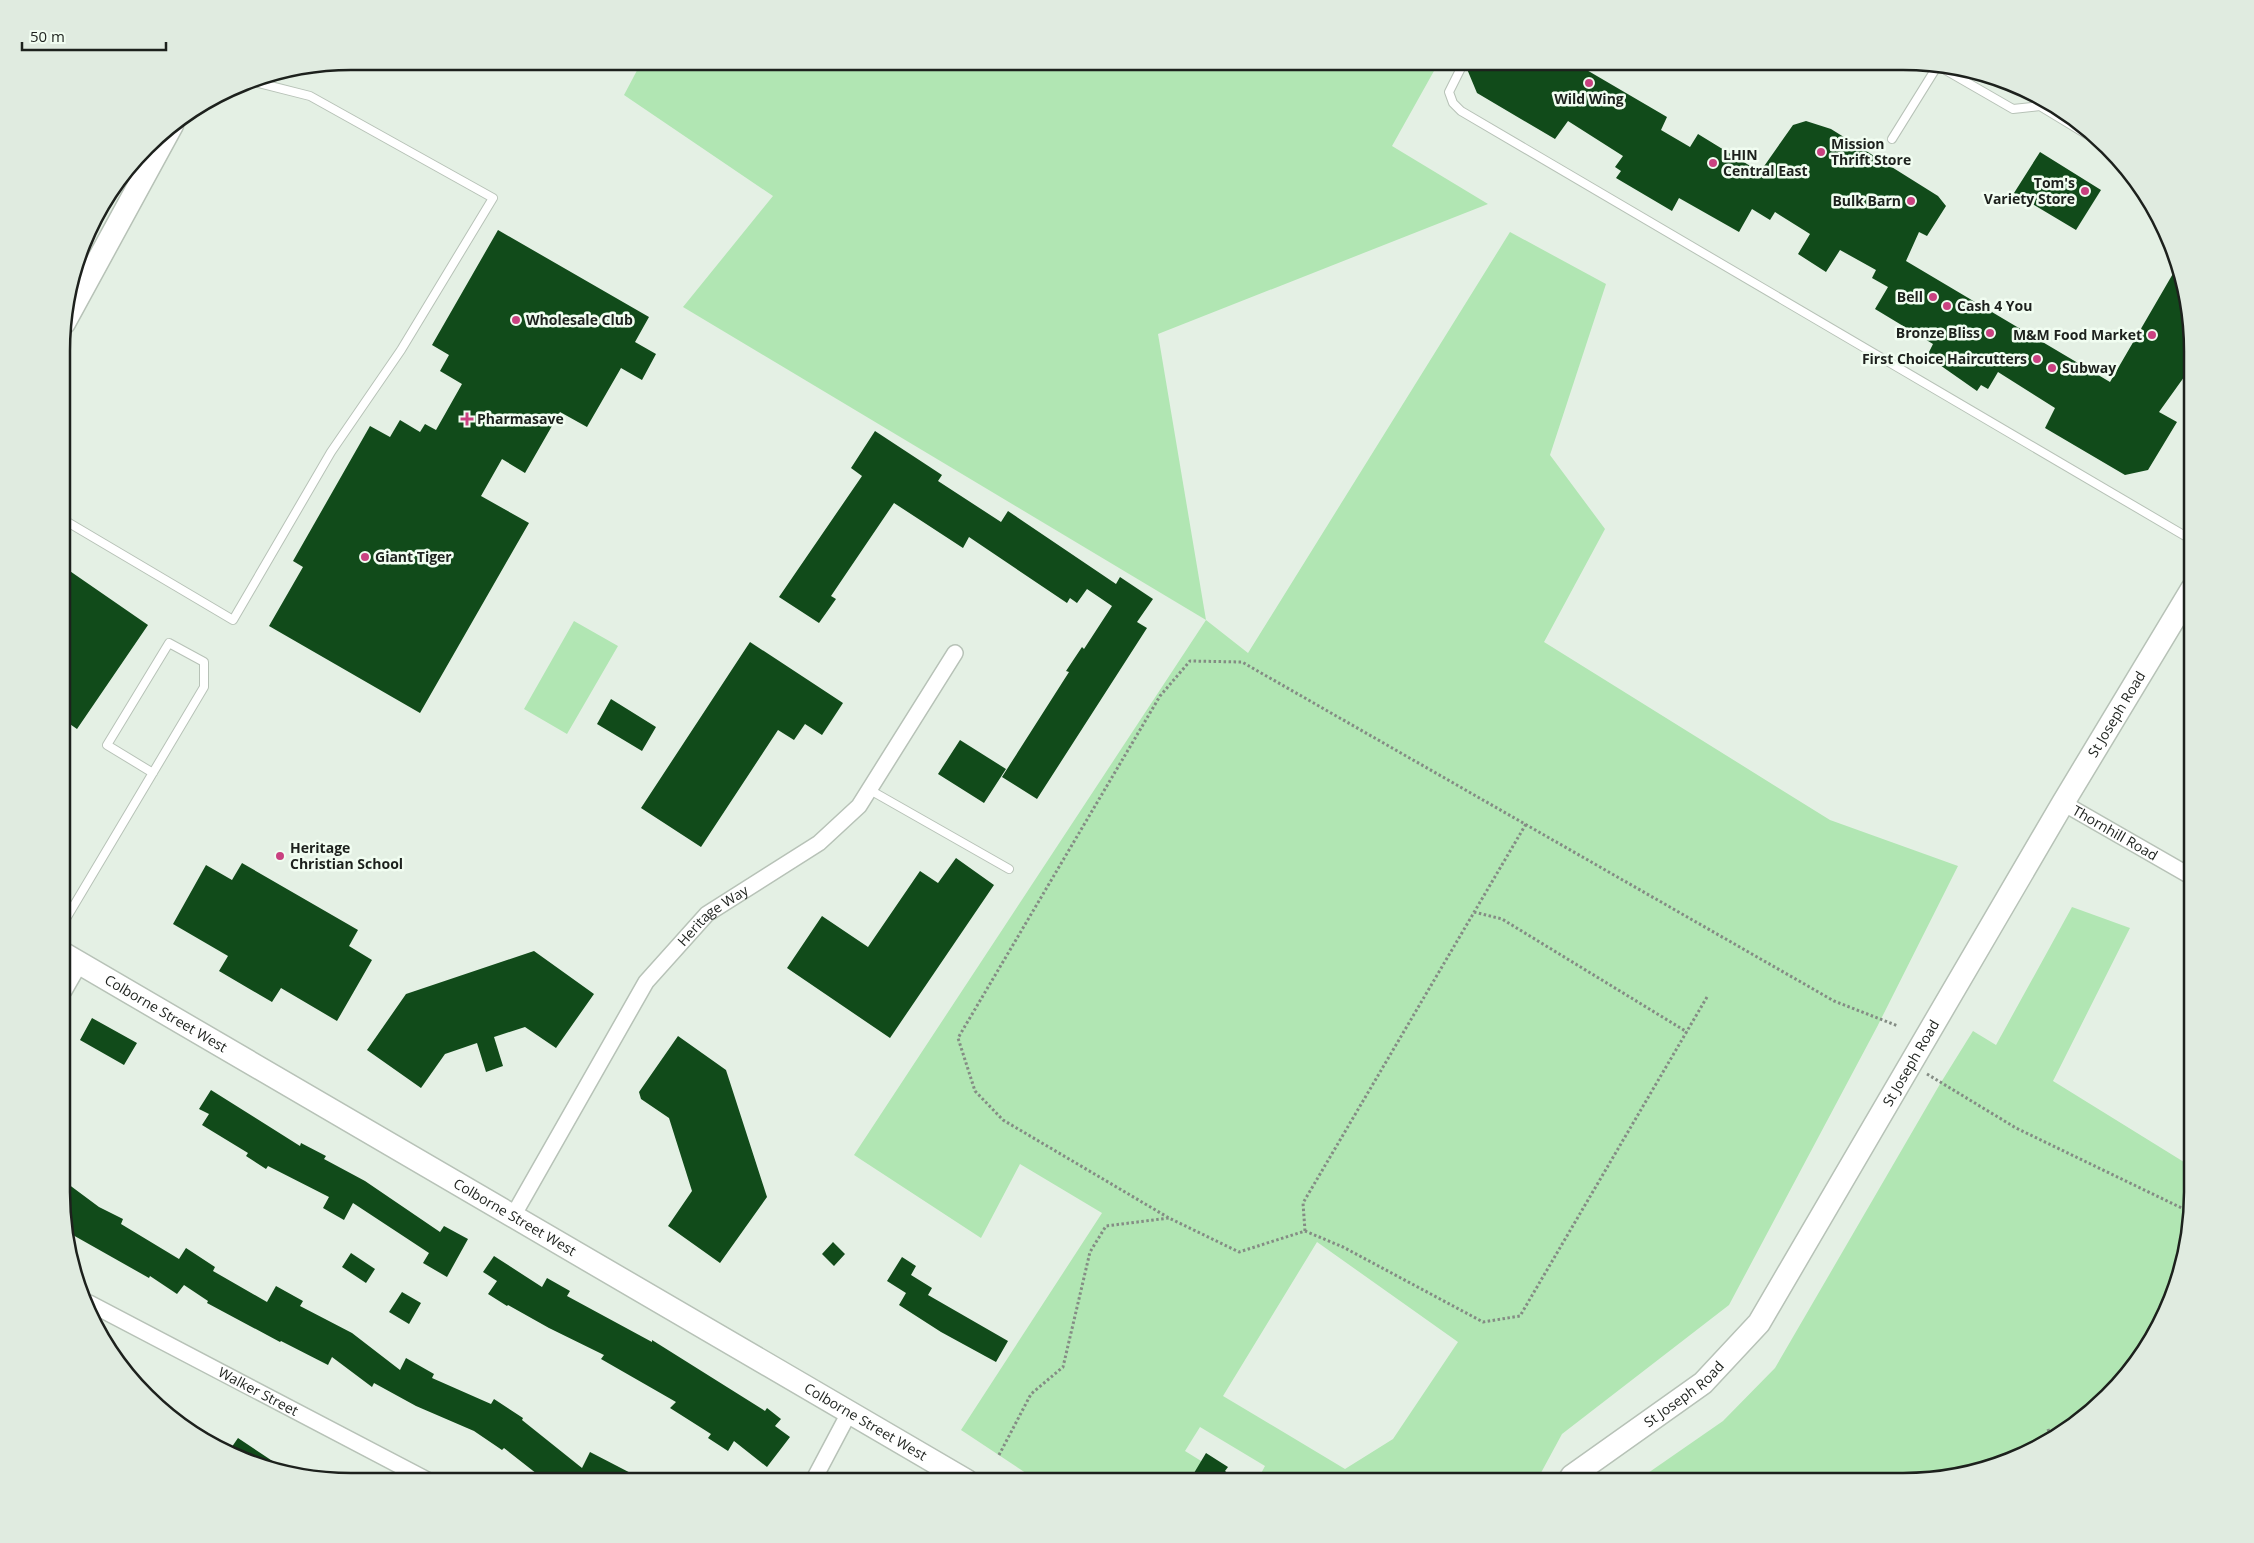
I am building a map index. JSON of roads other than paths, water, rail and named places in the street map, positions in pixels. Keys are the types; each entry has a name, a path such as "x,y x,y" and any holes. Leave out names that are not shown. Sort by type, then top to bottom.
{"street":[{"path":"73,306 162,144"},
{"name":"St Joseph Road","path":"1576,1473 1703,1383 1759,1323 2063,803 2184,602"},
{"name":"Heritage Way","path":"513,1216 646,982 707,914 819,843 859,806 956,653"},
{"name":"Thornhill Road","path":"2063,803 2184,872"},
{"name":"Colborne Street West","path":"72,958 953,1473"},
{"name":"Walker Street","path":"94,1306 414,1473"},
{"path":"817,1473 850,1413"}],"lane":[{"path":"1460,70 1449,92 1454,103 1461,111 2184,535"},
{"path":"1892,140 1933,72"},
{"path":"1953,74 2013,109 2040,106 2063,120"},
{"path":"70,524 233,620 331,452 401,350 493,198 310,96 263,84"},
{"path":"70,912 153,773 204,687 204,662 169,643 107,745 153,773"},
{"path":"870,790 1009,869"}],"place":[{"name":"Wild Wing","path":"1589,83"},
{"name":"Mission Thrift Store","path":"1821,152"},
{"name":"LHIN Central East","path":"1713,163"},
{"name":"Tom's Variety Store","path":"2085,191"},
{"name":"Bulk Barn","path":"1911,201"},
{"name":"Bell","path":"1933,297"},
{"name":"Cash 4 You","path":"1947,306"},
{"name":"Wholesale Club","path":"516,320"},
{"name":"Bronze Bliss","path":"1990,333"},
{"name":"M&M Food Market","path":"2152,335"},
{"name":"First Choice Haircutters","path":"2037,359"},
{"name":"Subway","path":"2052,368"},
{"name":"Pharmasave","path":"467,419"},
{"name":"Giant Tiger","path":"365,557"},
{"name":"Heritage Christian School","path":"280,856"}]}
